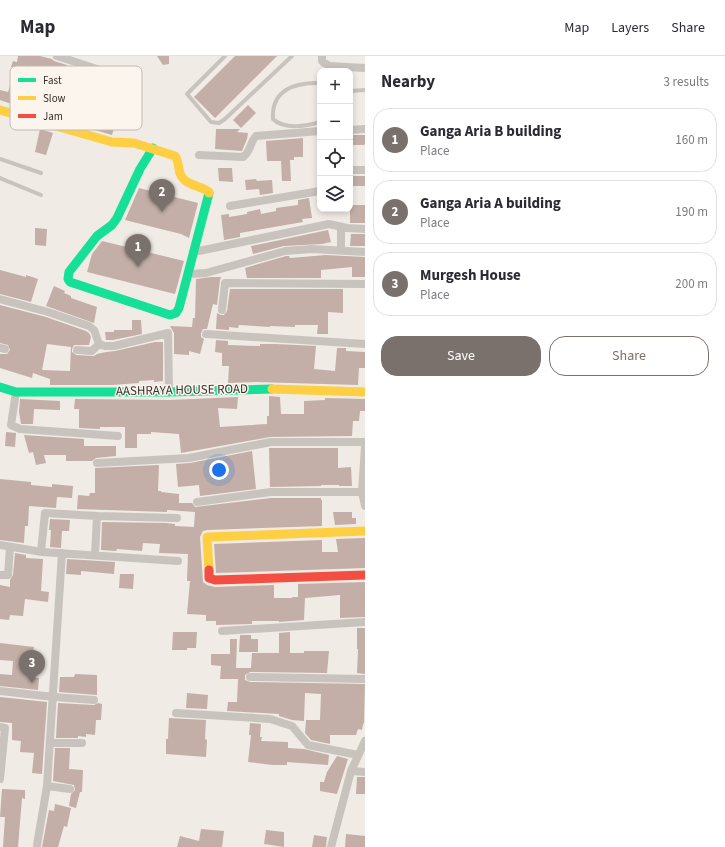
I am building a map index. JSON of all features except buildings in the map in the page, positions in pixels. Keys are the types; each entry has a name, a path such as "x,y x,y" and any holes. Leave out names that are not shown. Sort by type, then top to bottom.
{"street":[{"path":"57,56 90,66"},
{"path":"322,56 322,61 327,66 365,68"},
{"path":"0,110 10,113"},
{"path":"353,130 365,129"},
{"path":"70,130 112,142 134,143 153,148 176,156 182,179 185,182 205,189 209,192 179,308 177,313 170,315 70,282 68,279 69,272 97,236 112,225 117,218 140,169 153,148"},
{"path":"199,155 244,157 249,152 252,140 256,136 317,131"},
{"path":"353,170 365,170"},
{"path":"230,206 317,192"},
{"path":"194,252 329,224 341,227 365,229"},
{"path":"341,227 341,250"},
{"path":"188,274 206,273 285,251 312,249 365,252"},
{"path":"222,310 225,283 365,284"},
{"path":"0,299 48,312 89,326 94,330 99,344"},
{"path":"99,344 114,346 168,333 169,392"},
{"path":"206,334 365,344"},
{"path":"76,350 92,352 99,344"},
{"name":"AASHRAYA HOUSE ROAD","path":"0,387 16,392 169,392 256,389 365,392"},
{"path":"16,392 11,425 14,427 118,436"},
{"path":"97,463 189,458 271,442 365,442"},
{"path":"365,447 365,506"},
{"path":"197,502 271,492 364,492"},
{"path":"41,551 45,513 177,518"},
{"path":"96,555 97,516"},
{"path":"365,531 207,537 209,578 215,580 365,575"},
{"path":"0,545 62,553 178,561"},
{"path":"0,575 8,575 10,547"},
{"path":"37,845 47,786 54,697 62,553"},
{"path":"222,631 365,622"},
{"path":"250,677 365,679"},
{"path":"0,691 94,700"},
{"path":"176,713 270,719 292,726 308,745 358,755"},
{"path":"0,728 5,728 0,779"},
{"path":"332,847 351,771 365,741"},
{"path":"50,743 82,743"},
{"path":"351,771 365,772"},
{"path":"47,786 70,790"}],"lane":[{"path":"225,56 187,94 211,122 219,123 225,119 292,56"},
{"path":"317,83 293,86 287,89 280,95 274,106 273,113 273,120 284,125 300,125 317,122"},
{"path":"353,91 365,90"},
{"path":"0,159 41,172"},
{"path":"0,178 41,195"}],"traffic: fast":[{"path":"153,148 140,169 117,218 112,225 97,236 69,272 68,279 70,282 170,315 176,313 179,308 209,193"},
{"path":"0,387 16,392 169,392 272,389"}],"traffic: slow":[{"path":"0,110 10,113"},
{"path":"70,130 112,142 134,143 175,156 182,178 209,193"},
{"path":"272,389 365,392"},
{"path":"209,570 207,537 365,531"}],"traffic: jam":[{"path":"209,570 209,578 215,580 365,575"}],"place":[{"name":"Ganga Aria A building","path":"162,212"},
{"name":"Ganga Aria B building","path":"138,267"},
{"name":"Murgesh House","path":"32,683"}]}
